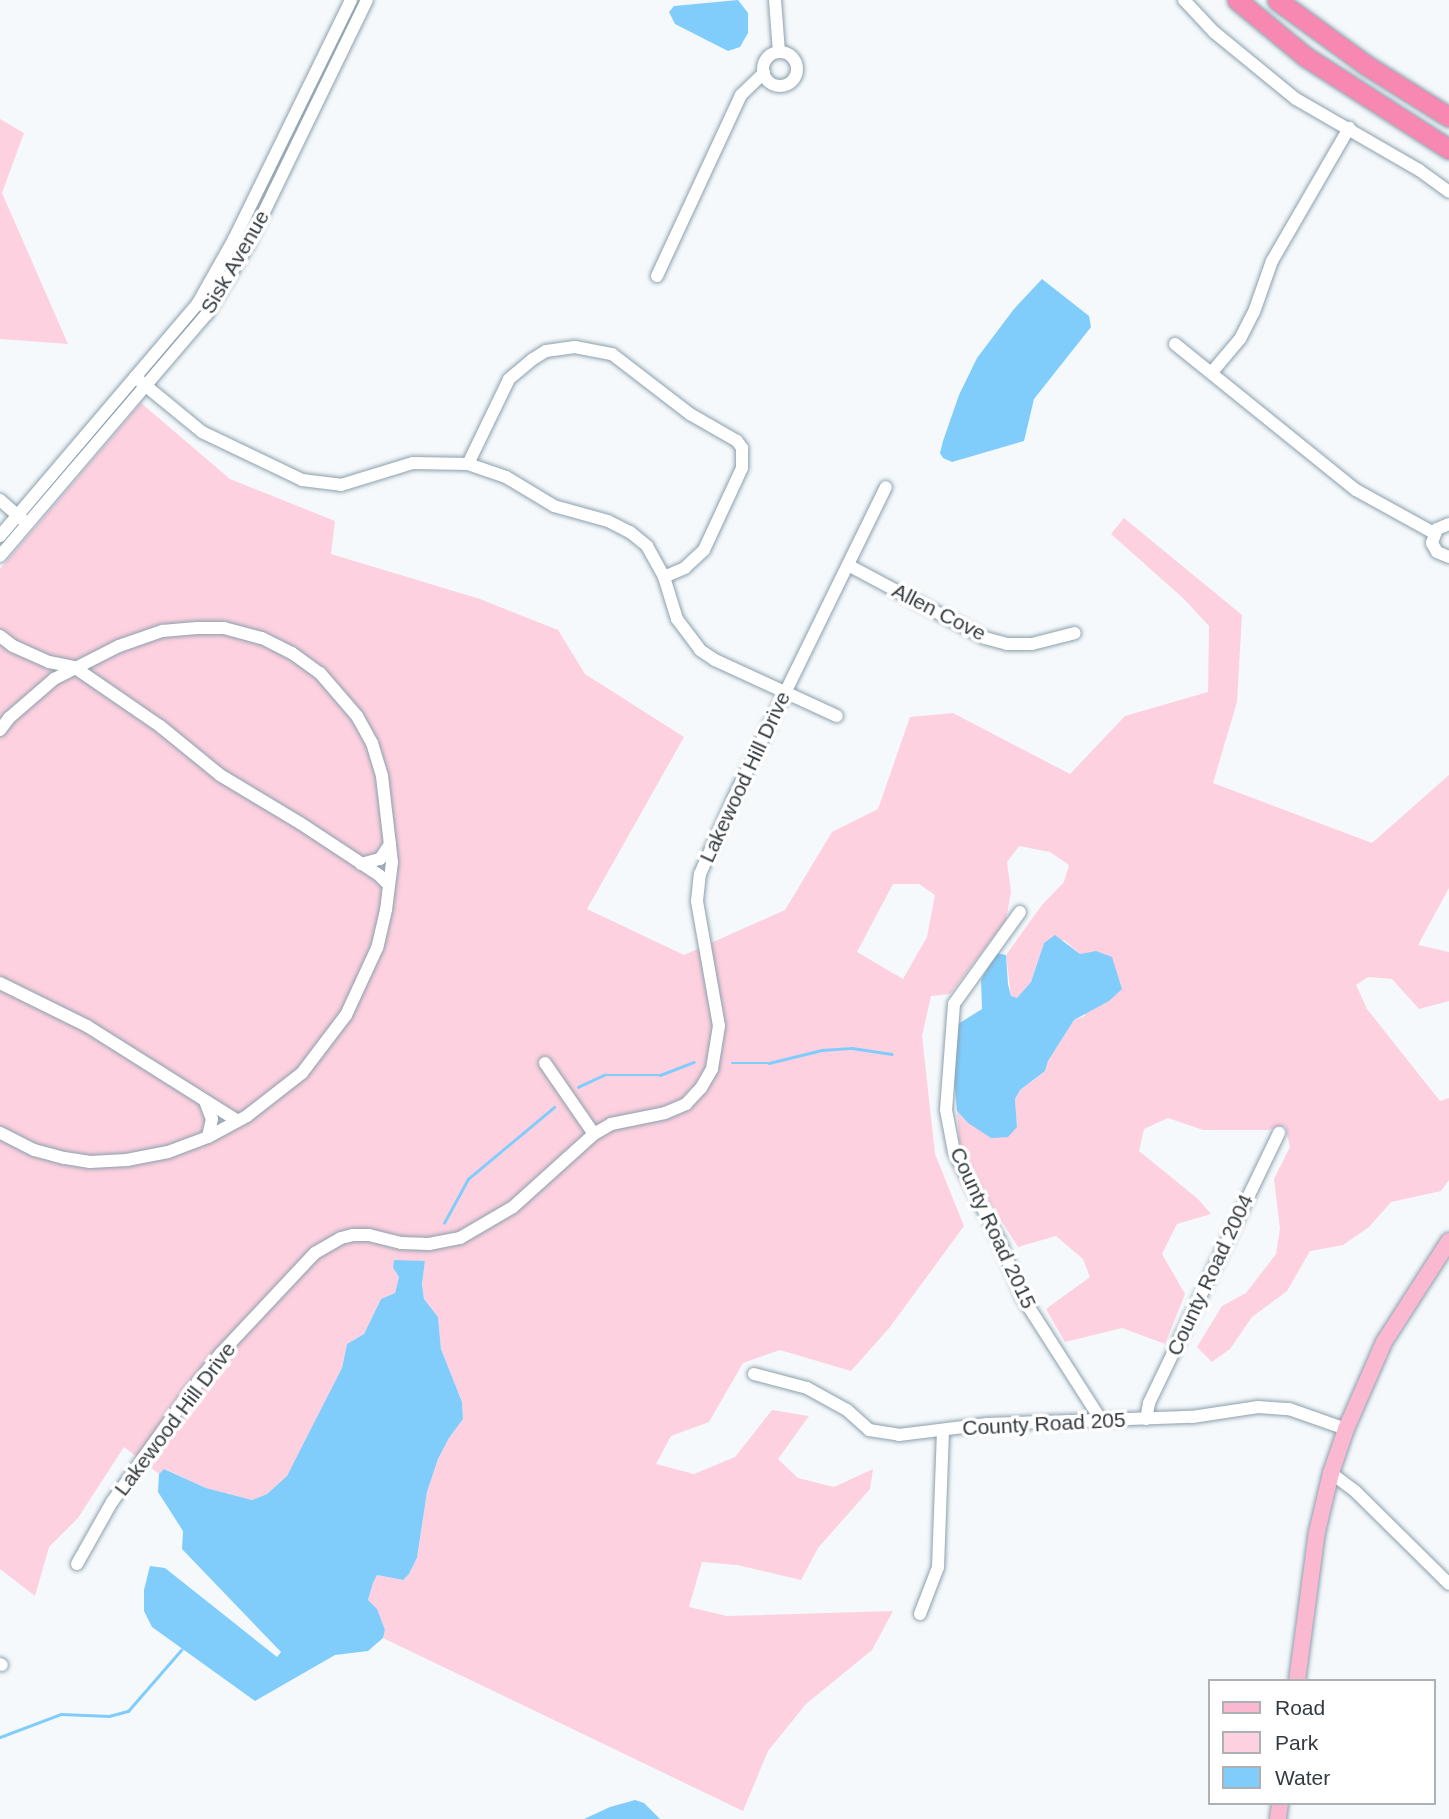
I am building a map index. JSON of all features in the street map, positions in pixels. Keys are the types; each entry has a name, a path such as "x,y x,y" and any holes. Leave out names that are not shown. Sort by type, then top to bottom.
{"highway":[{"path":"1237,0 1306,57 1449,149"},
{"path":"1277,0 1366,65 1449,117"}],"main road":[{"path":"1297,1679 1317,1532 1331,1472 1346,1429 1384,1342 1449,1241"}],"street":[{"name":"Sisk Avenue","path":"0,556 22,519 140,381 198,303 217,272 351,0"},
{"name":"Sisk Avenue","path":"140,381 208,314 226,285 367,0"},
{"path":"775,0 779,52"},
{"path":"1184,0 1214,32 1296,99 1349,128 1449,192"},
{"path":"657,276 741,95 764,73 768,57 779,52 794,59 798,69 795,79 787,85 775,86 764,73"},
{"path":"1212,372 1240,339 1254,312 1272,261 1349,128"},
{"path":"1175,344 1356,490 1434,533"},
{"path":"468,464 509,379 533,359 562,347 583,346 612,354 691,414 737,441 742,449 741,469 704,550 685,568 664,577"},
{"path":"140,381 202,432 302,480 341,485 413,463 468,464 506,477 554,506 608,521 630,532 647,546 664,577 677,619 700,650 837,716"},
{"name":"Lakewood Hill Drive","path":"77,1564 112,1502 191,1391 221,1353 315,1254 341,1238 353,1235 369,1234 401,1243 429,1244 460,1238 513,1207 594,1134 611,1124 664,1113 685,1104 701,1088 712,1069 719,1026 697,901 700,874 785,692 886,487"},
{"path":"0,500 22,519"},
{"name":"Sisk Avenue","path":"0,537 22,519"},
{"path":"1449,524 1441,526 1434,533 1434,548 1441,555 1449,557"},
{"name":"Allen Cove","path":"848,565 989,639 1007,644 1032,644 1075,633"},
{"path":"0,730 36,693 74,667 119,646 162,631 197,628 224,628 261,638 292,653 320,673 340,693 372,743 382,776 391,841 389,885 377,948 346,1015 302,1073 273,1098 208,1137 167,1152 127,1160 90,1162 34,1150 0,1133"},
{"path":"0,635 13,646 49,662 74,667 160,726 220,775 361,864 389,885"},
{"path":"361,864 380,859 391,841"},
{"name":"County Road 2015","path":"1020,912 954,1004 946,1110 954,1152 1000,1242 1023,1298 1101,1420"},
{"path":"0,983 66,1014 238,1121"},
{"path":"545,1063 594,1134"},
{"path":"205,1100 212,1119 208,1137"},
{"name":"County Road 2004","path":"1146,1419 1149,1403 1279,1133"},
{"name":"County Road 205","path":"754,1374 807,1388 830,1398 869,1430 899,1435 987,1424 1192,1417 1275,1407 1346,1429"},
{"path":"920,1614 938,1567 943,1430"},
{"path":"1331,1472 1373,1508 1449,1584"}],"green space":[{"path":"0,119 24,133 2,193 68,344 0,339"},
{"path":"141,403 230,479 335,521 331,554 480,599 558,630 585,674 684,737 587,909 684,955 785,910 832,832 878,809 910,717 953,713 1070,774 1125,716 1208,692 1209,626 1184,599 1111,534 1124,518 1242,615 1237,702 1213,783 1372,843 1449,775 1449,888 1418,945 1449,952 1449,1001 1419,1009 1392,979 1368,977 1356,985 1367,1009 1440,1101 1449,1098 1449,1180 1441,1191 1391,1202 1369,1227 1343,1245 1310,1251 1287,1291 1252,1317 1230,1349 1212,1362 1197,1347 1222,1306 1246,1293 1276,1254 1280,1229 1274,1179 1290,1147 1285,1126 1268,1130 1203,1130 1168,1118 1144,1129 1139,1151 1198,1199 1211,1214 1177,1224 1162,1254 1185,1294 1165,1344 1122,1328 1065,1342 1046,1309 1090,1277 1083,1259 1056,1236 1018,1247 976,1181 959,1141 957,1111 968,1123 1017,1127 1015,1099 1020,1090 1045,1071 1048,1061 1074,1020 1085,1016 1089,954 1080,954 1064,940 1044,943 1031,982 1017,999 1011,996 1006,955 1042,905 1064,882 1069,865 1050,852 1019,846 1007,862 1011,892 1006,920 950,994 931,996 922,1036 935,1154 964,1226 890,1327 851,1371 780,1350 743,1363 709,1422 671,1436 656,1464 694,1474 735,1457 772,1410 809,1416 778,1459 798,1478 834,1487 873,1469 870,1489 818,1548 801,1580 737,1565 702,1562 689,1607 727,1616 893,1611 872,1650 806,1704 768,1751 743,1811 383,1638 385,1630 368,1600 373,1583 377,1575 403,1580 409,1574 417,1558 427,1492 438,1459 463,1419 462,1402 441,1349 438,1317 424,1299 422,1284 425,1261 406,1263 393,1268 399,1277 395,1293 381,1299 364,1334 347,1344 342,1368 304,1447 287,1476 267,1494 252,1500 206,1488 165,1469 159,1474 124,1447 78,1518 49,1547 35,1596 0,1569 0,569","holes":["893,884 919,884 935,895 927,937 903,979 857,952"]}],"water":[{"path":"738,0 748,13 748,33 740,47 728,51 675,24 669,12 674,6"},
{"path":"1042,279 1089,316 1091,327 1034,399 1024,441 952,462 943,458 940,453 943,441 959,395 977,358 1014,309"},
{"path":"1055,935 1080,954 1096,951 1112,957 1122,989 1109,1001 1074,1020 1048,1061 1045,1071 1020,1090 1015,1099 1017,1127 1008,1137 991,1138 968,1123 957,1111 953,1068 958,1024 982,1009 981,980 996,953 1006,955 1011,996 1017,998 1031,982 1044,943"},
{"path":"394,1260 425,1261 422,1284 424,1299 438,1317 441,1349 462,1402 463,1419 438,1459 427,1492 417,1558 409,1574 403,1580 377,1575 373,1583 368,1600 377,1609 385,1630 383,1638 368,1651 335,1655 255,1701 152,1627 144,1611 144,1590 150,1566 165,1568 277,1657 281,1652 182,1549 183,1531 158,1492 159,1474 164,1469 206,1488 252,1500 267,1494 287,1476 342,1368 347,1344 364,1334 381,1299 395,1293 399,1277 393,1268"},
{"path":"635,1800 644,1803 660,1819 584,1819 610,1807"}],"waterway":[{"path":"732,1063 769,1063 822,1050 852,1048 892,1054"},
{"path":"578,1087 604,1075 660,1075 694,1062"},
{"path":"444,1223 468,1179 554,1107"},
{"path":"0,1737 61,1714 109,1716 128,1711 181,1650"}]}
